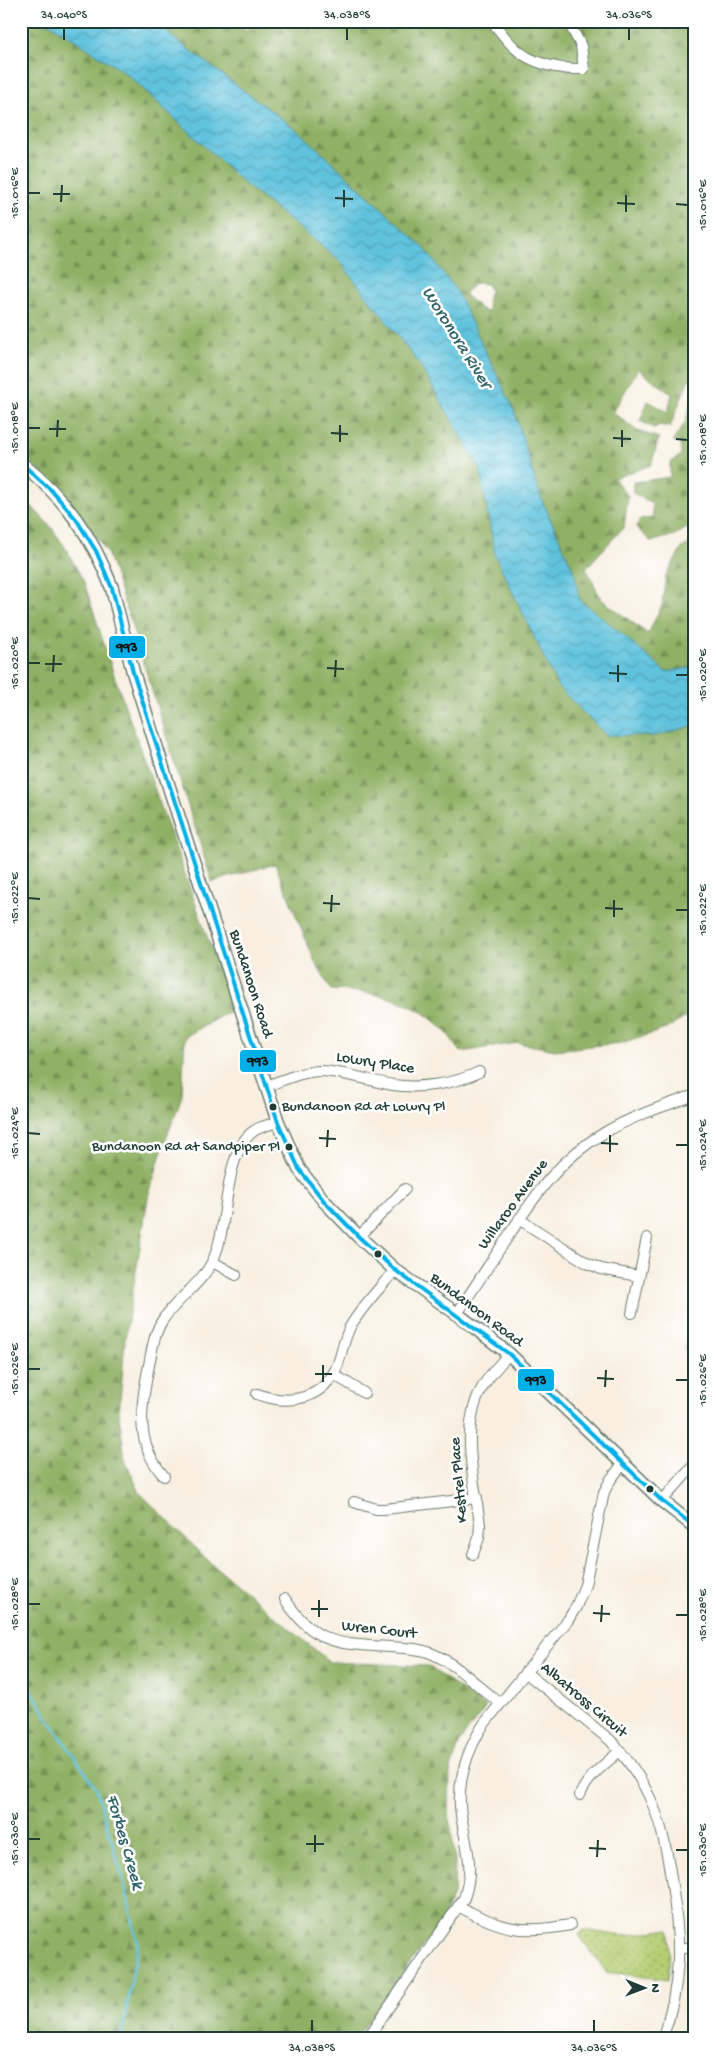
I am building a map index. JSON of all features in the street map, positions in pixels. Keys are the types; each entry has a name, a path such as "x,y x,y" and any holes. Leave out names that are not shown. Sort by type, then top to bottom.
{"street":[{"path":"492,21 515,49 540,63 566,70 584,70 581,46 568,21"},
{"name":"Bundanoon Road","path":"21,463 45,483 74,514 86,532 105,570 112,588 133,672 266,1086 292,1156 306,1179 330,1208 395,1270 457,1314 508,1354 662,1501 695,1528"},
{"name":"Lowry Place","path":"266,1086 311,1072 332,1072 409,1086 456,1080 479,1072"},
{"name":"Willaroo Avenue","path":"457,1314 546,1180 567,1160 590,1142 629,1119 695,1095"},
{"path":"164,1476 150,1457 145,1446 142,1418 144,1391 157,1330 165,1317 213,1262 219,1243 234,1166 241,1145 251,1133 259,1128 278,1122"},
{"path":"359,1237 405,1188"},
{"path":"519,1219 594,1266 638,1276"},
{"path":"632,1313 647,1238"},
{"path":"213,1262 236,1275"},
{"path":"257,1394 287,1401 300,1399 318,1390 333,1374 344,1340 352,1323 395,1270"},
{"name":"Kestrel Place","path":"473,1554 479,1538 480,1525 470,1444 472,1413 482,1387 508,1354"},
{"path":"333,1374 364,1393"},
{"name":"Albatross Circuit","path":"367,2039 460,1907 467,1888 470,1868 468,1847 460,1810 462,1778 468,1756 475,1737 500,1703 568,1620 579,1600 585,1585 602,1499 607,1485 623,1464"},
{"path":"662,1501 695,1464"},
{"path":"354,1502 376,1509 385,1509 477,1498"},
{"name":"Wren Court","path":"285,1599 296,1617 327,1639 351,1645 414,1648 426,1652 448,1662 500,1703"},
{"name":"Albatross Circuit","path":"525,1672 610,1740 637,1773 652,1799 663,1830 676,1911 679,1948 676,1985 668,2022 662,2039"},
{"path":"580,1795 583,1786 591,1777 620,1751"},
{"path":"460,1907 487,1922 514,1928 537,1930 570,1924"},
{"path":"679,1948 695,1948"},
{"path":"608,2039 622,2037 636,2039"}],"green space":[{"path":"21,21 46,21 127,74 247,186 337,258 418,362 480,468 495,555 558,687 606,735 656,736 695,725 695,1012 666,1029 621,1043 555,1050 518,1043 461,1052 442,1028 430,1018 404,1003 361,992 331,990 315,962 275,864 212,882 107,552 64,493 21,454"},
{"path":"155,21 233,21 238,24 242,21 244,31 248,28 248,21 695,21 695,381 689,379 670,427 660,425 654,428 640,421 648,401 668,412 672,394 638,369 613,412 637,431 659,438 651,465 614,478 628,496 624,527 586,568 601,599 648,634 662,605 666,575 682,548 695,540 695,667 665,672 579,599 575,574 539,493 514,410 426,250 302,134 172,37","holes":["476,283 487,284 490,290 487,302 489,310 485,312 465,295 466,291"]},
{"path":"695,389 695,524 674,535 651,542 636,527 640,519 653,518 652,503 633,493 633,482 670,477 670,463 681,455 680,444 673,441 685,423"},
{"path":"21,495 51,527 65,547 84,582 114,675 233,1009 185,1037 182,1096 162,1150 148,1198 125,1339 119,1415 125,1460 140,1493 212,1564 330,1662 428,1666 486,1707 460,1741 450,1772 449,1813 455,1860 454,1893 443,1918 355,2039 21,2039"},
{"path":"695,1303 695,1359 685,1349"},
{"path":"669,1929 668,1980 606,1972 579,1935 583,1930 624,1936"}],"water":[{"name":"Woronora River","path":"46,21 155,21 172,37 302,134 426,250 457,292 514,410 539,493 575,574 579,599 665,672 695,667 695,725 656,736 606,735 558,687 495,555 480,468 418,362 337,258 247,186 127,74"}],"waterway":[{"name":"Forbes Creek","path":"21,1671 49,1720 96,1788 124,1883 138,1944 121,2039"}],"transit line":[{"name":"993","path":"21,463 51,490 76,519 96,551 112,588 133,672 278,1122 299,1169 324,1201 395,1270 509,1354 662,1501 695,1527"}],"place":[{"name":"Bundanoon Rd at Lowry Pl","path":"273,1107"},
{"name":"Bundanoon Rd at Sandpiper Pl","path":"289,1147"}]}
